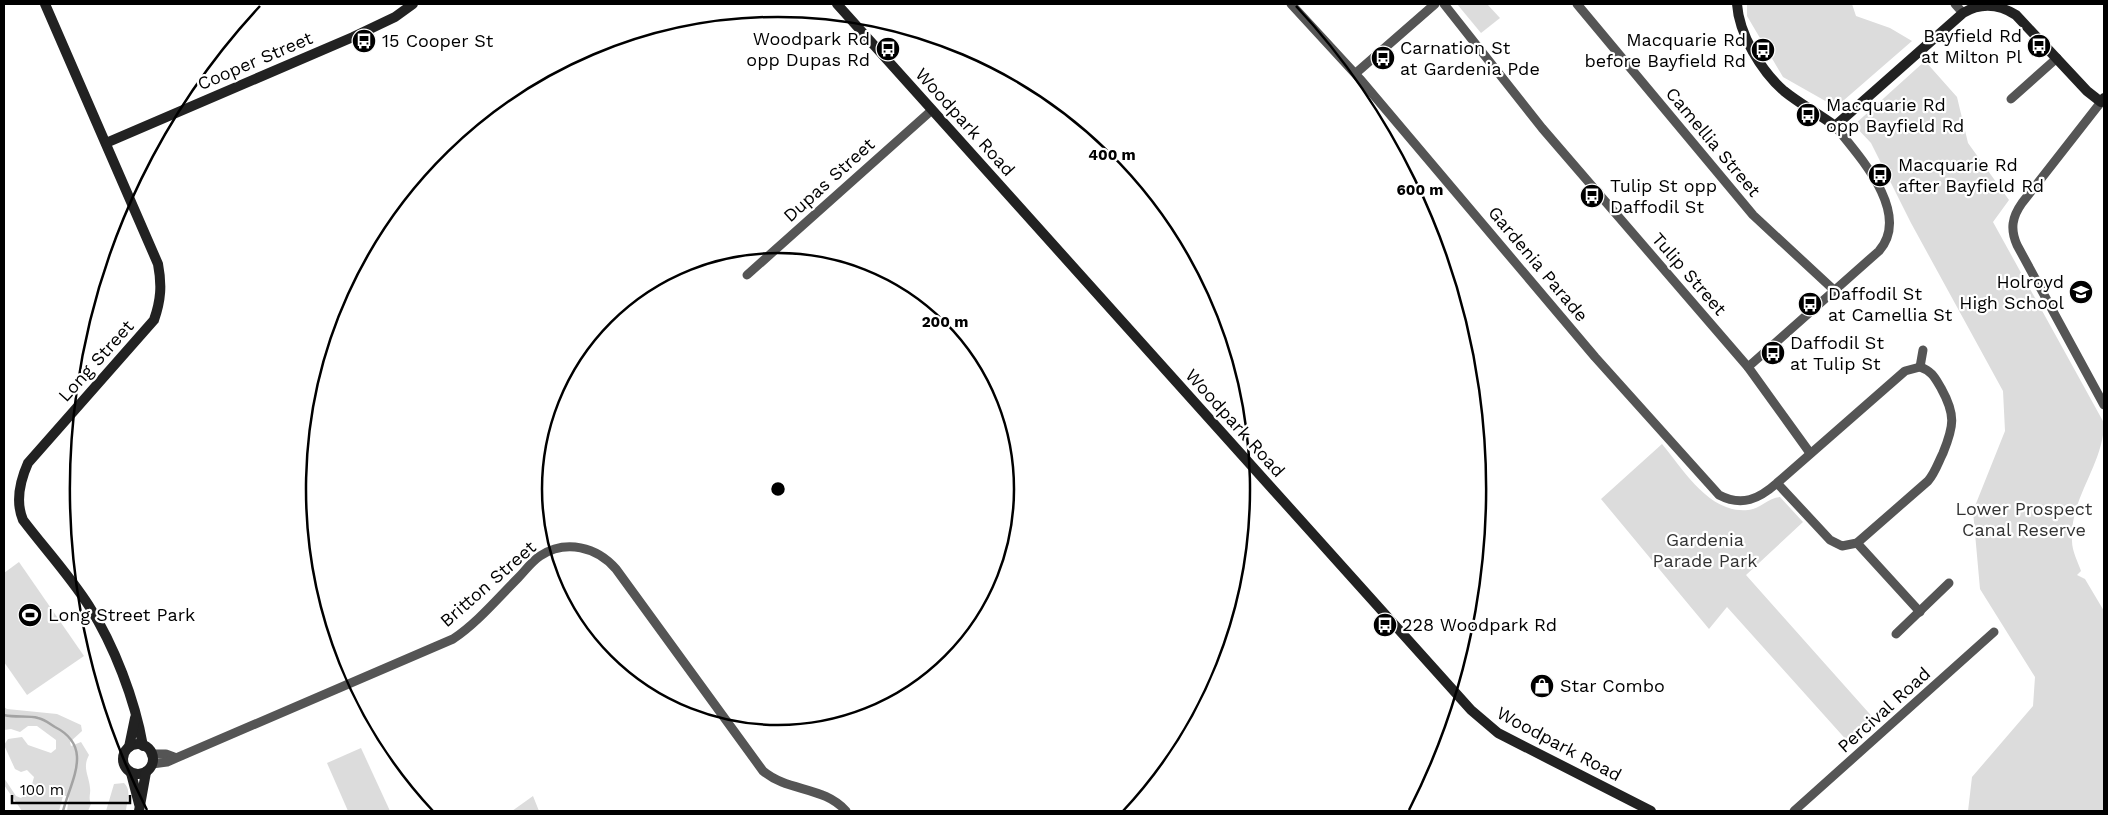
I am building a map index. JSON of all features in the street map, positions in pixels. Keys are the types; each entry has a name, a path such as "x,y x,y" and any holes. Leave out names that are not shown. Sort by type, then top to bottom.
{"street":[{"name":"Long Street","path":"45,4 158,264 162,285 161,300 154,320 28,463 22,478 19,495 20,513 23,520 89,606 108,640 122,672 135,718 140,726 143,746"},
{"name":"Cooper Street","path":"106,143 353,37 395,17 413,4"},
{"name":"Woodpark Road","path":"837,4 1471,710 1498,733 1651,811"},
{"name":"Gardenia Parade","path":"1291,4 1356,74 1595,357 1713,490 1730,499 1746,501 1762,496 1905,370 1920,367"},
{"path":"1356,74 1435,4"},
{"name":"Tulip Street","path":"1444,4 1542,128 1748,367 1810,453"},
{"path":"1579,7 1590,4"},
{"path":"1737,4 1739,22 1766,71 1784,90 1835,126 1870,172 1889,209 1891,218 1888,236 1883,247 1748,367"},
{"path":"1954,4 1963,13"},
{"path":"1835,126 1963,13 1974,7 1987,5 2010,11 2021,19 2082,86 2103,100 2018,208 2012,225 2017,245 2104,405"},
{"name":"Camellia Street","path":"1579,7 1753,215 1834,291"},
{"path":"2011,99 2057,58"},
{"name":"Dupas Street","path":"747,275 932,110"},
{"path":"1777,483 1830,540 1842,546 1857,543 1932,476 1950,434 1953,419 1948,401 1934,376 1920,367 1923,350"},
{"path":"1857,543 1920,612"},
{"name":"Britton Street","path":"150,763 166,754 174,757 203,746 453,639 468,627 539,557 558,548 579,547 603,557 616,569 763,771 780,782 826,796 846,811"},
{"path":"1896,634 1949,583"},
{"name":"Percival Road","path":"1794,811 1994,632"},
{"name":"Long Street","path":"129,747 135,718"},
{"path":"143,746 150,763 139,808 131,773 124,766 123,756 129,747 143,746"},
{"path":"131,773 136,774 150,763"}],"green space":[{"path":"1457,4 1487,4 1500,18 1481,33"},
{"path":"1747,4 1852,4 1856,16 1890,28 1912,41 1836,107 1783,77 1747,16"},
{"name":"Lower Prospect Canal Reserve","path":"1925,61 1957,97 1968,143 2009,200 1993,222 2104,423 2099,453 2076,511 2072,545 2081,571 2077,575 2085,579 2104,611 2104,811 1968,811 1972,777 2033,706 2035,677 1980,589 1973,511 2005,431 2003,391 1911,223 1871,143 1854,125"},
{"name":"Gardenia Parade Park","path":"1662,444 1698,488 1721,505 1734,509 1748,510 1780,497 1803,522 1746,575 1876,721 1850,744 1727,607 1709,629 1601,499"},
{"name":"Long Street Park","path":"19,562 84,656 27,695 4,662 4,573"},
{"path":"4,707 7,709 57,714 81,725 82,731 70,742 71,746 81,742 89,755 86,768 91,804 88,811 67,811 69,796 63,796 59,811 22,811 4,785 4,778 16,796 21,798 31,788 34,777 27,770 21,772 15,769 4,745 8,739 22,737 28,745 51,753 56,749 56,740 37,726 28,726 20,732 11,729 4,730"},
{"path":"361,748 390,811 348,811 327,763"},
{"path":"124,783 128,789 126,811 106,811 114,784"},
{"path":"533,796 539,811 512,811"}],"waterway":[{"path":"4,715 42,719 67,735 74,744 77,754 77,765 63,811"}],"place":[{"name":"15 Cooper St","path":"364,41"},
{"name":"Bayfield Rd at Milton Pl","path":"2039,46"},
{"name":"Woodpark Rd opp Dupas Rd","path":"888,49"},
{"name":"Macquarie Rd before Bayfield Rd","path":"1763,50"},
{"name":"Carnation St at Gardenia Pde","path":"1383,58"},
{"name":"Macquarie Rd opp Bayfield Rd","path":"1808,115"},
{"name":"Macquarie Rd after Bayfield Rd","path":"1880,175"},
{"name":"Tulip St opp Daffodil St","path":"1592,196"},
{"name":"Holroyd High School","path":"2081,292"},
{"name":"Daffodil St at Camellia St","path":"1810,304"},
{"name":"Daffodil St at Tulip St","path":"1773,353"},
{"name":"Long Street Park","path":"30,615"},
{"name":"228 Woodpark Rd","path":"1385,625"},
{"name":"Star Combo","path":"1542,686"}]}
